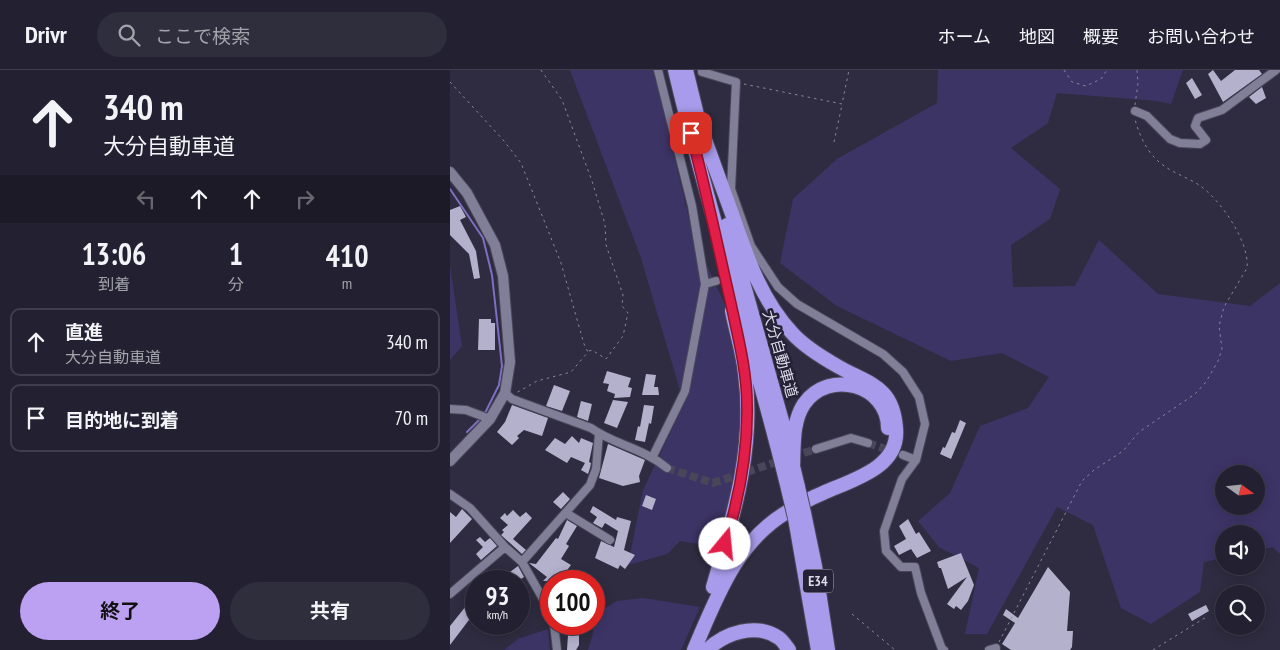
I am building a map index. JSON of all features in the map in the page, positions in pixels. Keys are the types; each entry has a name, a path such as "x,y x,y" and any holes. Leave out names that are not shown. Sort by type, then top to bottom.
{"highway":[{"name":"大分自動車道","path":"675,70 708,199 815,566 828,650"},
{"name":"大分自動車道","path":"686,70 696,115 778,404 792,467 793,490"},
{"path":"694,650 719,592 743,551 786,512 822,493 862,477 876,469 891,452 897,435 892,405 882,392 868,380 840,367 793,335 764,297 751,267 696,115"},
{"path":"708,199 745,374 748,404 744,464 734,514 713,587"},
{"path":"685,650 713,587 736,550 774,513 851,476 870,465 879,456 885,445 888,418 878,401 872,394 847,383 834,384 819,390 804,404 799,414 795,429 792,467"},
{"name":"大分自動車道","path":"800,515 818,650"},
{"path":"707,650 716,641 732,633 753,630 779,638 789,650"}],"street":[{"path":"653,456 686,391 705,284 692,206 658,70"},
{"path":"702,70 702,72 736,82 731,189 760,268 797,304 883,354 903,372 919,397 925,424 916,460 902,479 884,531 886,550 901,567 915,567 921,593 944,650"},
{"path":"1135,111 1147,116 1170,139 1180,143 1200,144 1206,140 1195,126 1198,118 1222,110 1276,70"},
{"path":"450,172 467,193 495,245 503,276 510,362 507,395 486,417 450,461"},
{"path":"705,284 716,281"},
{"path":"507,395 512,399 591,428 599,434 653,456 667,468"},
{"path":"450,408 486,417"},
{"path":"522,562 590,485 596,469 599,434"},
{"path":"816,449 851,438 868,443"},
{"path":"903,455 916,460"},
{"path":"450,494 470,508 505,547 522,562 540,594"},
{"path":"566,513 610,540"},
{"path":"450,594 505,547"},
{"path":"555,635 557,650"}],"path":[{"path":"507,395 537,381 571,372 588,352 592,350 606,359 623,336 628,313 622,306 623,295 606,245 605,224 592,181 562,100 541,70"},
{"path":"834,142 849,70"},
{"path":"1064,70 1072,82 1086,86 1101,79 1108,70"},
{"path":"992,649 1082,482 1094,470 1123,451 1139,432 1195,394 1206,382 1218,361 1222,348 1219,326 1224,307 1247,268 1240,238 1222,207 1201,186 1156,160 1141,135 1136,123 1135,111 1138,83 1137,70"},
{"path":"450,82 504,141 521,163 561,263 584,344 588,352"},
{"path":"736,82 842,104"},
{"path":"852,614 895,650"},
{"path":"1153,650 1208,616"}],"shaded area":[{"path":"570,70 654,70 692,232 729,314 739,368 741,460 721,548 680,541 667,554 628,565 643,490 684,404 641,258"},
{"path":"938,70 1183,70 1171,104 1157,101 1057,93 1048,123 1011,148 1060,189 1050,219 1011,245 1013,287 1075,286 1099,240 1158,294 1250,306 1280,283 1280,554 1273,547 1265,548 1265,525 1215,525 1215,560 1204,562 1200,592 1151,624 1121,608 1093,525 1057,507 987,634 965,634 979,568 939,547 918,521 950,493 980,426 1028,408 1049,377 1002,353 951,361 837,306 780,263 793,199 837,159 937,103"},
{"path":"450,266 462,346 450,360"},
{"path":"643,598 700,607 681,650 588,650 592,635 605,635 605,608 617,601"},
{"path":"540,632 540,635 549,635 550,650 504,650 518,639"}],"building":[{"path":"1213,70 1221,81 1235,70 1259,70 1262,74 1223,102 1208,74"},
{"path":"1192,78 1202,95 1195,99 1186,83"},
{"path":"1262,87 1266,98 1256,104 1249,97"},
{"path":"460,206 466,217 460,220 476,251 480,278 474,279 469,254 450,235 450,210"},
{"path":"479,319 491,319 491,323 495,323 495,350 478,350"},
{"path":"607,371 631,378 628,387 632,388 630,397 614,398 615,394 607,391 609,384 603,383"},
{"path":"646,374 656,375 654,387 658,387 659,395 642,395"},
{"path":"554,385 570,391 562,411 546,406"},
{"path":"613,400 628,402 617,428 604,423"},
{"path":"581,401 592,404 588,421 577,417"},
{"path":"512,405 548,418 542,436 524,430 517,436 519,438 512,445 497,432 505,422"},
{"path":"644,405 654,406 645,442 635,440 638,426 640,427"},
{"path":"960,420 966,423 951,459 940,454 943,447 945,448 952,432 955,433"},
{"path":"572,436 579,443 581,438 593,443 588,474 581,470 585,463 571,457 567,463 545,450 555,438 565,444"},
{"path":"608,444 645,460 639,476 640,482 623,486 599,478"},
{"path":"563,492 570,499 561,509 553,502"},
{"path":"646,495 656,499 652,510 642,506"},
{"path":"593,506 616,520 617,517 631,521 624,550 635,555 625,569 620,565 618,569 595,558 601,541 614,547 618,531 605,523 602,528 593,523 597,517 590,512"},
{"path":"462,509 472,519 450,543 450,512 456,517"},
{"path":"513,510 520,517 526,512 532,518 513,539 526,550 522,554 501,535 504,532 502,530 508,525 500,518 505,513 507,516"},
{"path":"908,519 916,534 919,532 931,551 917,558 911,549 899,555 894,546 906,539 899,526"},
{"path":"567,520 577,526 566,544 569,546 561,559 571,565 567,570 540,570 540,572 529,563 536,564 556,538 558,539"},
{"path":"480,537 485,542 490,538 497,546 481,560 476,554 483,547 476,540"},
{"path":"961,553 974,585 968,601 961,610 956,606 954,609 947,604 967,577 948,589 937,562"},
{"path":"1048,567 1070,592 1067,631 1073,631 1072,647 1070,650 1011,650 1002,644 1015,623 1003,615 1006,609 1018,618"},
{"path":"1206,605 1209,611 1192,621 1188,614"},
{"path":"465,607 465,625 450,645 450,626"},
{"path":"568,635 579,635 579,645 576,650 567,650"}],"waterway":[{"path":"450,189 483,238 492,275 502,366 499,385 485,413"},
{"path":"467,432 480,419"}],"tunnel":[{"path":"868,443 903,455"},
{"path":"667,468 713,483 816,449"}],"route":[{"path":"691,133 708,199 745,374 748,404 744,464 734,514 725,544"}]}
